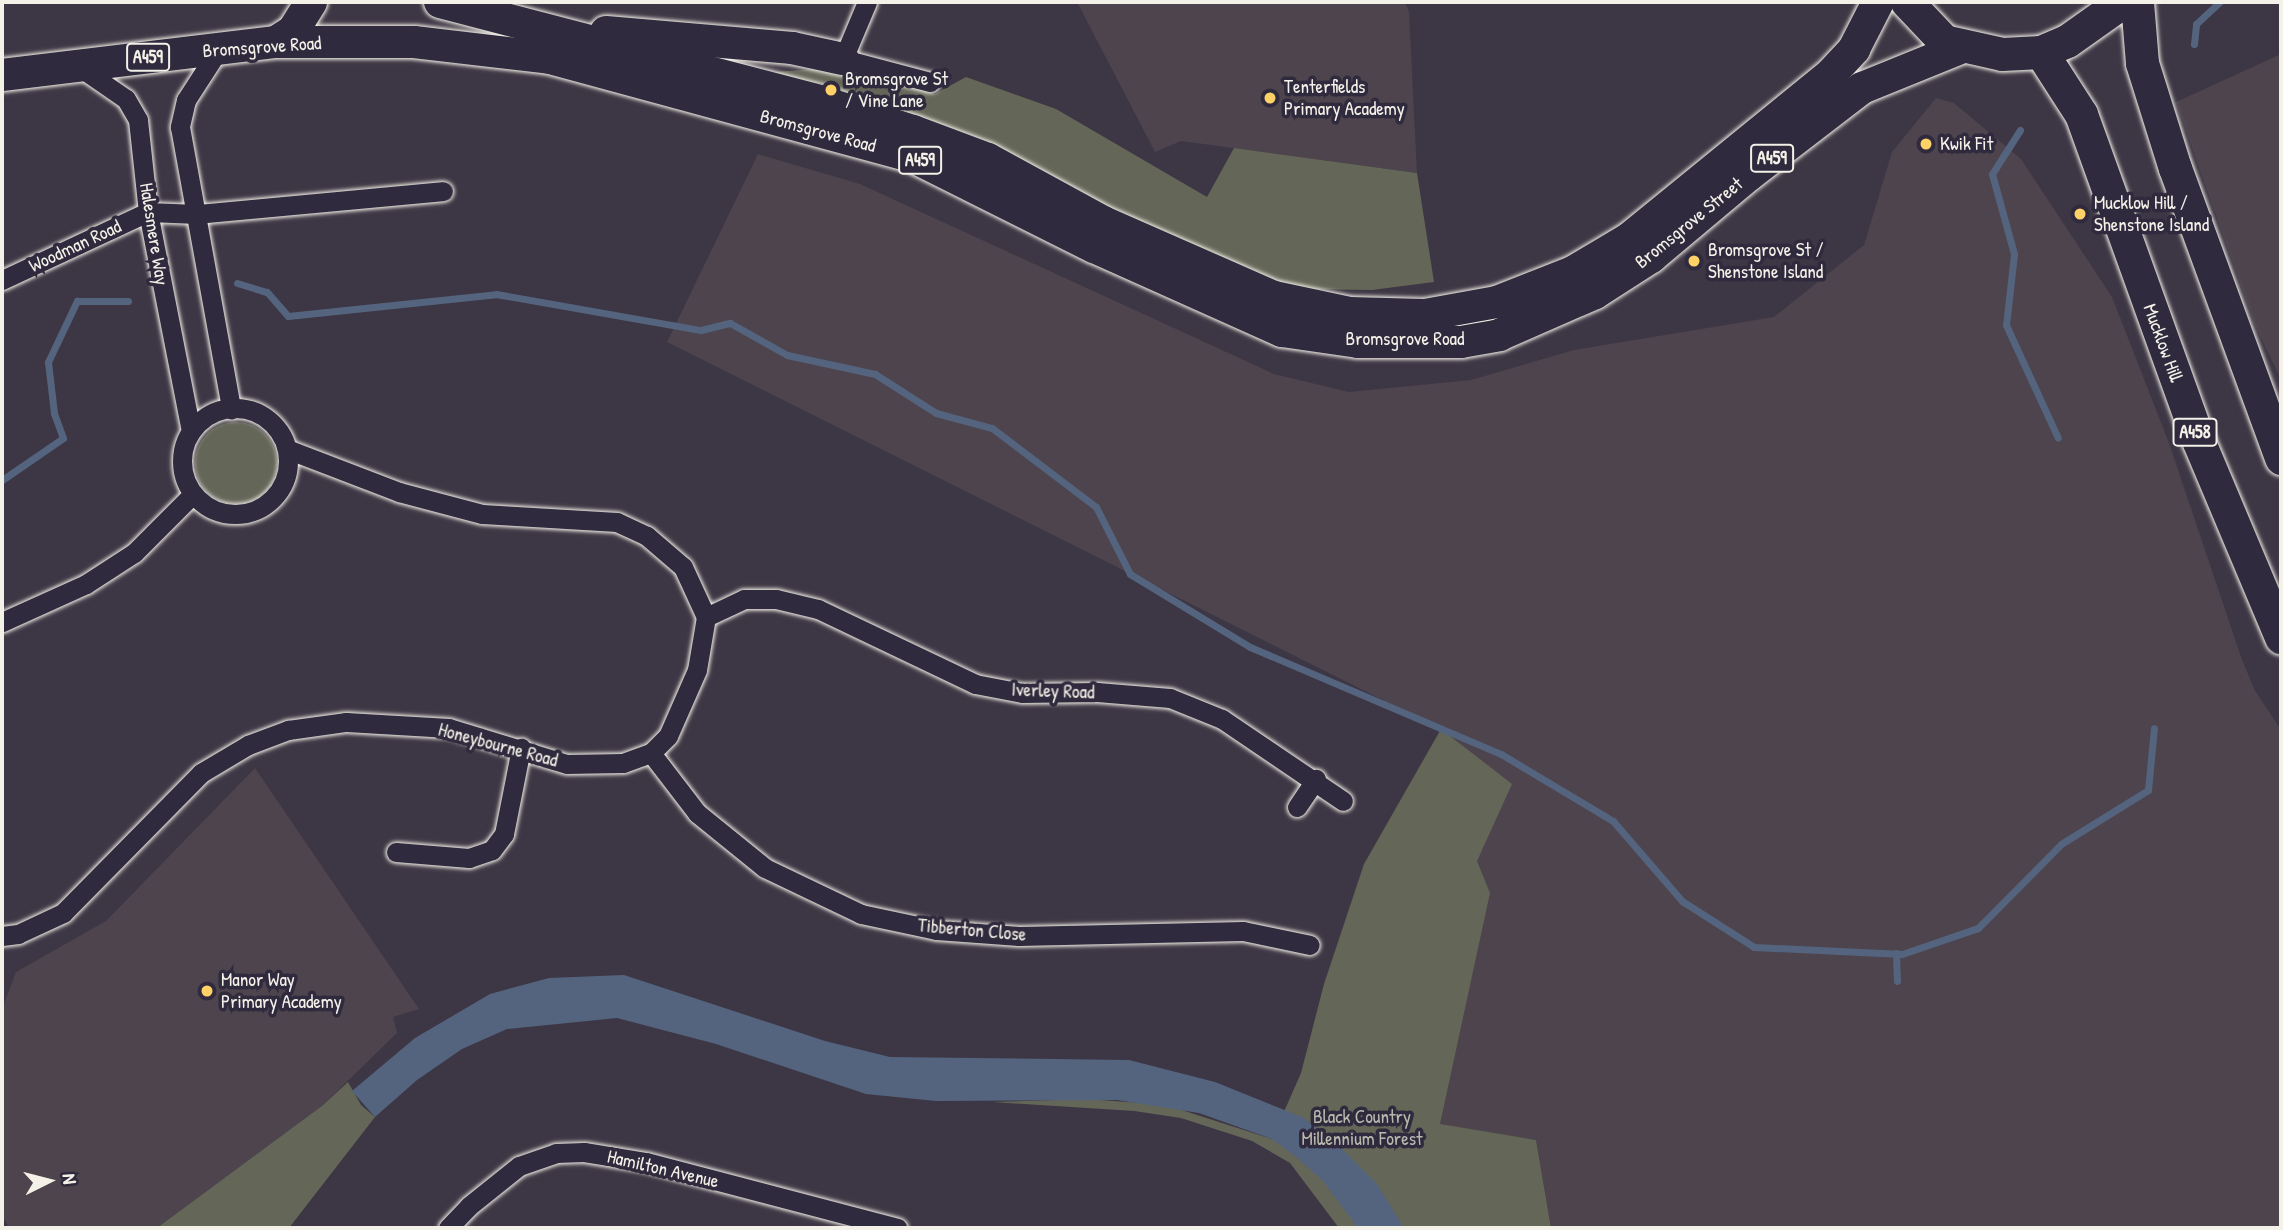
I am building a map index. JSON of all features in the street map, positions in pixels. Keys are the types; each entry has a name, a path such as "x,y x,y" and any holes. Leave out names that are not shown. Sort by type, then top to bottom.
{"highway":[{"path":"1906,2 1944,41 2002,54 2041,52 2090,28 2122,2"},
{"path":"2137,2 2146,76 2281,458"},
{"name":"Mucklow Hill","path":"2041,52 2081,114 2199,442 2281,637"}],"main road":[{"path":"276,41 292,31 312,2"},
{"name":"Bromsgrove Road","path":"440,2 542,31 823,102 913,131 988,159 1103,222 1275,297 1349,313 1425,315 1584,283"},
{"name":"Bromsgrove Street","path":"1584,283 1630,238 1832,74 1854,49 1878,2"},
{"path":"542,31 610,32 779,47 843,59"},
{"name":"Bromsgrove Road","path":"2,75 276,41 414,42 550,58 914,157 1094,247 1282,331 1358,342 1461,342 1499,335 1584,283"},
{"name":"Bromsgrove Street","path":"1584,283 1651,257 1750,174 1862,88 1963,47"}],"street":[{"path":"867,2 843,59 930,82"},
{"path":"219,49 186,100 180,127 231,409"},
{"name":"Halesmere Way","path":"77,65 126,99 138,120 148,212 191,431"},
{"path":"148,212 197,214 443,191"},
{"name":"Woodman Road","path":"2,280 148,212"},
{"path":"287,449 285,480 266,505 251,512 220,513 192,495 183,457 191,431 209,413 231,409 265,416 287,449 399,492 482,514 617,522 647,536 683,567 706,617 686,700 668,736 651,753"},
{"path":"2,622 86,584 134,553 192,495"},
{"name":"Iverley Road","path":"706,617 744,599 776,598 818,609 975,684 1022,693 1170,698 1222,719 1316,779 1343,801"},
{"name":"Honeybourne Road","path":"2,936 18,934 63,913 201,773 248,746 288,730 346,722 449,728 567,764 623,763 651,753"},
{"path":"396,852 469,858 492,850 504,834 521,748"},
{"name":"Tibberton Close","path":"651,753 697,813 765,868 861,914 936,930 1005,935 1243,931 1310,945"},
{"path":"1297,807 1316,779"},
{"name":"Hamilton Avenue","path":"448,1228 469,1206 519,1166 556,1153 584,1152 646,1162 897,1228"}],"shaded area":[{"name":"Tenterfields Primary Academy","path":"1077,2 1405,2 1409,12 1417,173 1181,141 1155,152"},
{"path":"2281,54 2281,380 2255,325 2176,102"},
{"path":"1936,98 1954,103 2021,159 2112,297 2169,443 2240,654 2254,689 2281,730 2281,1228 1551,1228 1536,1140 1440,1125 1448,856 1441,729 667,342 758,154 860,184 1274,374 1349,392 1471,380 1574,350 1774,317 1864,245 1892,152"},
{"name":"Manor Way Primary Academy","path":"255,768 419,1009 393,1017 397,1033 322,1106 217,1228 9,1228 2,1215 2,1009 16,972 106,921"}],"green space":[{"path":"813,69 873,77 935,94 966,77 1056,109 1207,197 1234,148 1417,173 1434,282 1372,290 1299,289 1240,272 981,144 825,84 761,73"},
{"path":"228,422 244,422 259,429 270,440 277,455 274,479 265,492 244,504 228,504 213,497 202,486 195,471 195,455 202,440 213,429"},
{"name":"Black Country Millennium Forest","path":"1441,729 1512,784 1477,861 1490,893 1440,1124 1536,1140 1551,1228 1339,1228 1290,1163 1252,1141 1181,1118 1134,1111 992,1102 1088,1099 1166,1105 1272,1139 1301,1073 1324,984 1364,864"},
{"path":"348,1082 361,1105 375,1117 289,1228 157,1228 322,1106"}],"water":[{"path":"624,975 825,1041 890,1057 1129,1060 1215,1082 1302,1117 1327,1134 1377,1184 1404,1228 1358,1228 1323,1181 1272,1139 1199,1113 1117,1100 936,1101 866,1094 716,1044 617,1018 507,1029 462,1049 417,1080 375,1117 352,1091 415,1038 490,994 549,978"}],"waterway":[{"path":"2194,44 2196,24 2220,2"},
{"path":"2020,130 1992,174 2014,254 2006,325 2058,438"},
{"path":"237,283 267,292 288,316 496,294 701,330 730,323 787,355 875,374 936,413 992,428 1096,507 1130,574 1250,647 1501,754 1613,821 1682,901 1754,947 1902,954 1978,928 2061,844 2148,790 2154,728"},
{"path":"2,480 63,438 54,413 48,362 77,301 128,301"},
{"path":"1896,953 1897,981"}],"place":[{"name":"Bromsgrove St / Vine Lane","path":"831,90"},
{"name":"Tenterfields Primary Academy","path":"1270,98"},
{"name":"Kwik Fit","path":"1926,144"},
{"name":"Mucklow Hill / Shenstone Island","path":"2080,214"},
{"name":"Bromsgrove St / Shenstone Island","path":"1694,261"},
{"name":"Manor Way Primary Academy","path":"207,991"}]}
